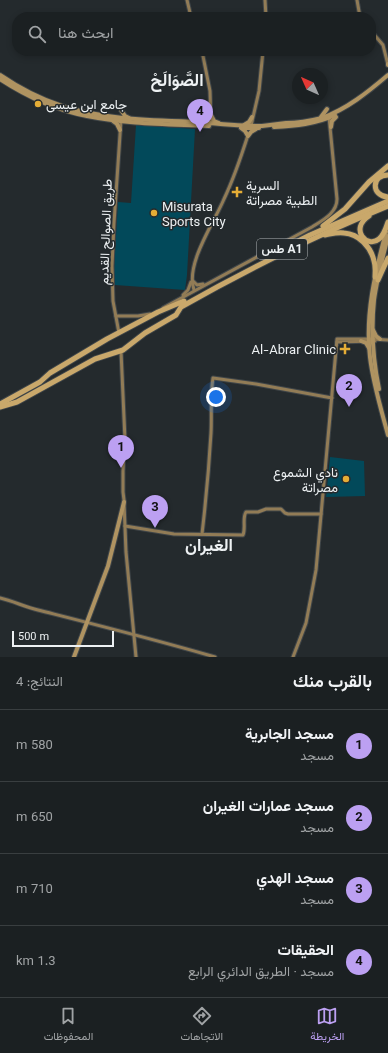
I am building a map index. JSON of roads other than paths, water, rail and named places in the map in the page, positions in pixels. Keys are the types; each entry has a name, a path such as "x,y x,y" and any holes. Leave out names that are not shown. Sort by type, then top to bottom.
{"highway":[{"path":"310,235 339,215 370,182 388,166"},
{"path":"388,175 380,177 376,182 375,188 380,196 388,197"},
{"name":"طس A1","path":"180,303 310,235 388,201"},
{"name":"طس A1","path":"214,285 318,236 388,206"},
{"path":"382,208 362,220 360,233 367,240 378,240 382,236 388,223"},
{"path":"318,236 344,233 355,236 368,248 373,257 376,279"},
{"path":"376,279 388,258"},
{"path":"0,404 40,382 48,374 59,367 119,333 158,312 180,303"},
{"path":"0,407 17,402 95,360 125,350 145,333 176,315 180,303"}],"main road":[{"path":"0,75 25,90 52,103 111,118 117,124 120,131 130,120"},
{"path":"0,79 49,105 86,116 130,120 260,127 318,120 328,117 340,112 387,76"},
{"path":"318,120 328,109 334,112 340,112"},
{"path":"111,118 121,110 130,120 199,122 205,121 210,115 214,121 241,127 248,136 260,127"},
{"path":"330,128 334,119 340,112"},
{"path":"241,127 248,123 252,117 255,123 260,127"},
{"path":"318,120 327,123 330,128"},
{"path":"199,122 210,125 223,124"},
{"path":"388,223 371,302 371,349 374,381 388,435"},
{"path":"376,279 388,236"},
{"path":"371,330 362,340 366,342 371,349 377,381 388,424"},
{"path":"371,330 380,340 371,349"},
{"path":"74,657 108,566 124,502"}],"street":[{"path":"187,0 190,12"},
{"path":"265,0 266,12"},
{"path":"357,0 359,12"},
{"path":"376,36 383,45 388,63"},
{"path":"203,56 209,82 210,125"},
{"path":"180,303 188,290 192,280 194,264 224,199 248,136 258,94 262,56"},
{"path":"117,317 143,316 180,303 194,290 214,285 327,217 334,210 337,204 328,117"},
{"name":"طريق الصوالح القديم","path":"119,333 113,301 112,266 120,119"},
{"path":"192,280 198,285 214,285"},
{"path":"192,280 194,290"},
{"path":"114,307 124,317"},
{"path":"118,324 124,317"},
{"path":"293,657 305,629 316,567 337,340 388,340"},
{"path":"121,351 125,440 123,492 126,552 136,657"},
{"path":"202,534 211,438 213,378 248,382 332,398"},
{"path":"125,526 169,533 242,534 244,532 244,515 246,512 258,512 266,509 281,509 288,514 321,514"},
{"path":"0,598 37,610 134,634 215,657"}],"place":[{"name":"جامع ابن عيسى","path":"38,104"},
{"name":"الحقيقات","path":"200,132"},
{"name":"السرية الطبية مصراتة","path":"237,192"},
{"name":"Misurata Sports City","path":"154,213"},
{"name":"Al-Abrar Clinic","path":"345,349"},
{"name":"مسجد عمارات الغيران","path":"349,407"},
{"name":"مسجد الجابرية","path":"121,468"},
{"name":"نادي الشموع مصراتة","path":"346,479"},
{"name":"مسجد الهدي","path":"155,528"}],"district":[{"name":"الصَّوَالَحْ","path":"177,80"},
{"name":"الغيران","path":"209,545"}]}
